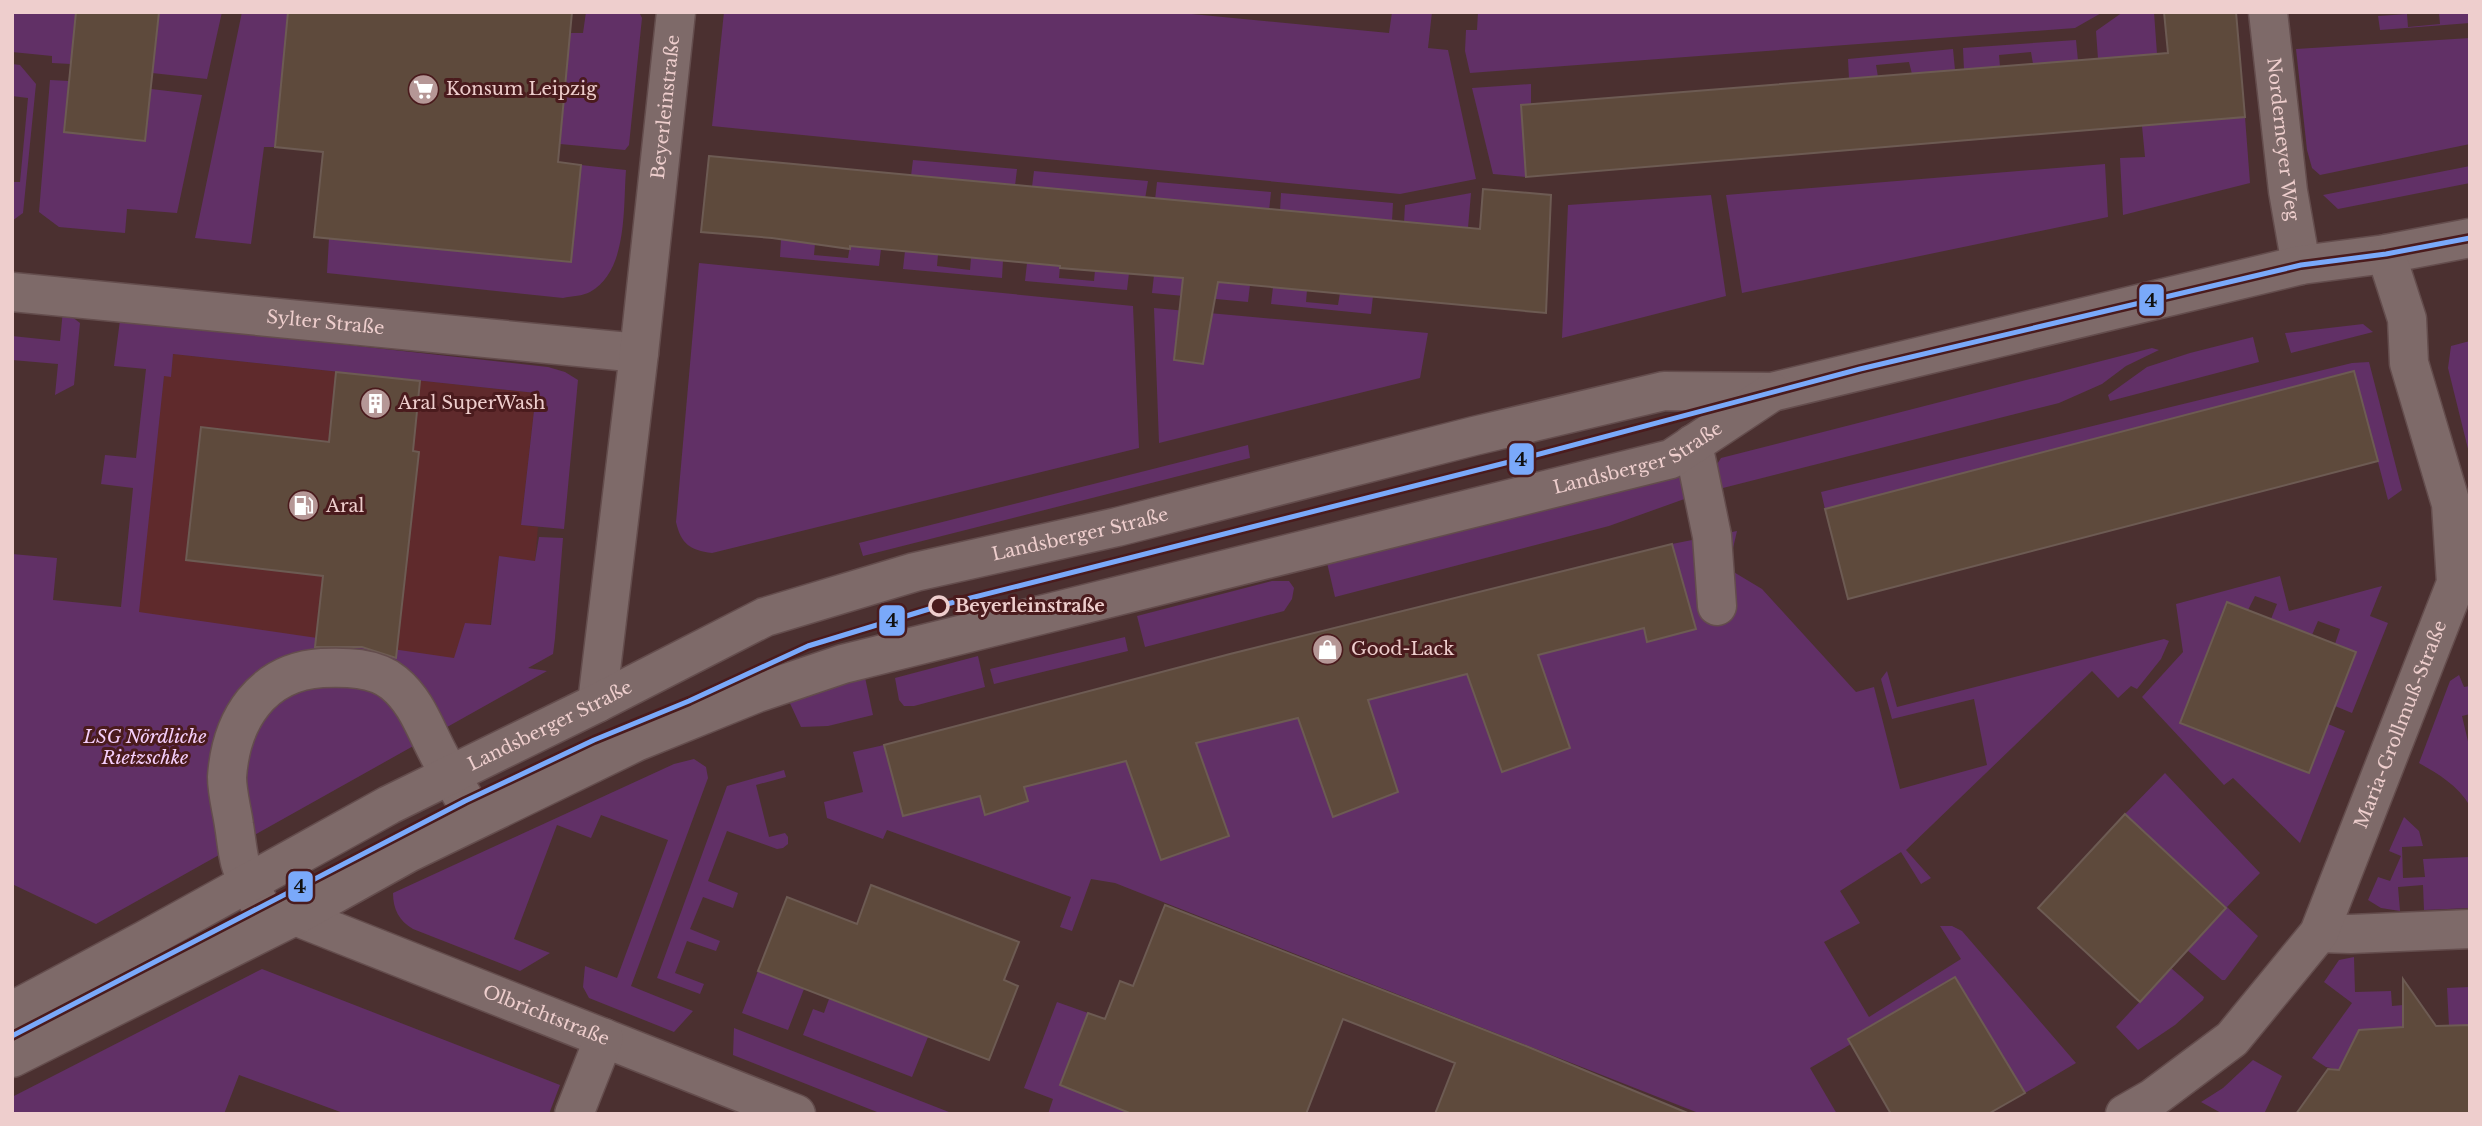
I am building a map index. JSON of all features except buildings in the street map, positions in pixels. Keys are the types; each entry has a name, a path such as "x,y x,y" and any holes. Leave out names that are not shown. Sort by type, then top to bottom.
{"street":[{"name":"Beyerleinstraße","path":"597,703 676,12"},
{"name":"Norderneyer Weg","path":"2268,12 2288,191 2301,265"},
{"path":"1772,392 2301,265 2386,254 2466,239"},
{"name":"Maria-Grollmuß-Straße","path":"2125,1114 2154,1098 2232,1039 2319,933 2456,583 2451,504 2409,363 2407,319 2386,254"},
{"name":"Sylter Straße","path":"12,292 639,353"},
{"name":"Landsberger Straße","path":"12,1011 389,805 765,617 915,572 1117,527 1474,436 1664,391 1772,392"},
{"name":"Landsberger Straße","path":"12,1058 283,921 408,853 636,742 757,693 843,664 1671,459 1772,392"},
{"path":"1693,444 1712,536 1717,606"},
{"path":"283,921 249,882 240,863 227,780 234,741 246,710 279,678 297,672 352,668 376,673 391,680 414,705 476,820"},
{"name":"Olbrichtstraße","path":"283,921 604,1038 796,1114"},
{"path":"2319,933 2470,929"},
{"path":"574,1114 604,1038"}],"shaded area":[{"path":"173,354 536,393 521,525 538,527 535,561 499,557 490,626 449,675 131,677 164,376 171,376"}],"green space":[{"path":"12,12 76,12 71,64 52,63 52,56 12,52"},
{"path":"159,12 222,12 207,79 152,73"},
{"path":"242,12 288,12 275,147 264,147 251,244 195,238"},
{"path":"586,12 639,12 642,18 629,145 625,150 560,144 570,33 583,33"},
{"path":"724,12 1171,12 1389,33 1392,12 1432,12 1428,48 1448,50 1476,179 1400,194 712,126"},
{"path":"1478,12 2103,12 2075,28 1470,73 1465,51 1466,30 1477,30"},
{"path":"2123,12 2154,12 2157,54 2098,59 2096,31"},
{"path":"2470,12 2470,23 2380,30 2378,16 2407,14 2408,27 2440,24 2439,13"},
{"path":"2470,38 2470,144 2320,175 2312,168 2307,150 2296,49"},
{"path":"2076,40 2078,61 2033,64 2031,52 1999,55 2000,67 1964,70 1963,48"},
{"path":"1953,49 1955,70 1912,74 1909,62 1876,65 1878,77 1849,79 1848,59"},
{"path":"12,64 20,65 36,84 23,213 12,221 12,182 20,182 28,98 12,96"},
{"path":"50,80 69,81 64,132 145,141 151,89 202,95 177,213 127,209 125,233 59,227 39,212"},
{"path":"1531,84 1531,104 1521,106 1526,177 1493,174 1472,88"},
{"path":"2245,117 2250,183 2123,215 2120,158 2145,157 2142,126"},
{"path":"913,160 1017,169 1015,186 911,176"},
{"path":"2105,164 2108,217 1742,293 1726,195"},
{"path":"581,165 626,170 623,220 617,254 602,282 590,292 563,298 327,273 329,238 571,262"},
{"path":"2470,166 2470,183 2338,209 2323,195"},
{"path":"1034,171 1148,181 1145,199 1032,187"},
{"path":"1157,182 1271,192 1269,211 1155,200"},
{"path":"1281,193 1393,203 1392,221 1280,211"},
{"path":"1471,193 1468,228 1404,223 1405,205"},
{"path":"1711,195 1726,296 1562,338 1568,205"},
{"path":"781,239 815,243 814,255 848,258 850,246 881,249 879,266 780,257"},
{"path":"905,251 938,254 937,266 970,270 971,258 1003,260 1002,278 903,269"},
{"path":"699,263 1133,306 1139,448 712,553 692,548 684,541 676,522"},
{"path":"1027,263 1060,266 1059,278 1094,281 1095,270 1129,273 1127,290 1025,281"},
{"path":"1154,275 1183,278 1216,293 1218,281 1250,285 1248,302 1152,293"},
{"path":"1273,287 1307,290 1306,302 1338,305 1340,293 1373,296 1371,314 1271,304"},
{"path":"1154,308 1428,333 1420,378 1159,443"},
{"path":"63,310 80,323 74,385 55,395 58,364 12,360 12,336 60,341"},
{"name":"LSG Nördliche Rietzschke","path":"120,320 548,367 565,372 578,380 564,529 521,525 536,393 173,354 171,377 164,376 139,612 454,658 465,623 491,625 499,556 535,561 539,537 563,538 553,654 528,668 547,671 96,924 12,884 12,554 57,558 53,600 121,607 133,488 101,484 105,455 136,458 146,369 114,366"},
{"path":"2363,324 2373,332 2291,353 2285,333"},
{"path":"2253,337 2259,362 2110,401 2108,395 2147,367"},
{"path":"2470,341 2470,457 2448,368 2451,346"},
{"path":"2152,348 2159,350 2126,366 2102,384 2059,403 1719,489 1714,469 1721,458"},
{"path":"2369,362 2402,490 2388,500 2354,371 1825,509 1821,492 2352,363"},
{"path":"1248,445 1250,458 863,556 859,543"},
{"path":"1674,471 1686,479 1690,497 1609,526 1335,597 1324,550"},
{"path":"1737,531 1731,557 1732,571 1762,589 1856,692 1874,687 1900,789 1987,765 1974,699 1892,719 1881,679 1887,671 1897,707 2164,639 2169,641 2161,659 2137,689 2131,686 2118,698 2092,671 1906,850 1931,878 1921,884 1901,852 1840,891 1860,923 1824,942 1869,1017 1961,959 1940,926 1952,926 1962,931 2076,1063 2025,1093 1955,977 1849,1038 1851,1044 1810,1068 1837,1114 1701,1114 1115,883 1091,879 1072,931 1060,927 1071,897 887,830 883,839 827,818 824,802 863,792 853,752 884,745 904,816 980,796 986,815 1028,801 1024,787 1153,754 1149,807 1143,810 1161,860 1229,836 1196,743 1324,711 1334,816 1398,792 1368,700 1494,667 1484,723 1503,772 1570,748 1538,655 1644,628 1648,642 1695,629 1672,544"},
{"path":"2280,576 2289,611 2382,586 2370,616 2388,623 2352,713 2335,706 2356,652 2335,644 2340,629 2318,621 2312,635 2271,619 2277,604 2255,596 2248,610 2227,602 2180,722 2309,772 2328,724 2345,731 2300,843 2233,778 2224,785 2142,697 2183,652 2176,604"},
{"path":"1272,581 1289,581 1294,588 1292,599 1284,611 1145,647 1137,616"},
{"path":"1125,637 1128,651 994,684 990,669"},
{"path":"978,656 985,687 914,706 904,706 899,700 895,678"},
{"path":"863,668 873,715 828,726 801,727 787,697"},
{"path":"2459,675 2464,687 2470,686 2470,714 2462,716 2470,750 2470,806 2454,786 2419,763 2450,681"},
{"path":"694,759 706,767 708,778 631,986 693,1011 674,1032 589,998 583,987 585,966 617,978 668,840 601,815 591,838 557,825 514,939 550,953 520,971 413,929 398,914 393,893 674,764"},
{"path":"784,770 786,777 756,785 769,837 785,833 788,844 777,849 727,831 708,881 738,893 733,908 703,897 690,929 720,941 716,951 687,941 675,973 704,984 700,994 657,978 727,786"},
{"path":"2165,773 2260,873 2227,907 2258,936 2225,980 2187,950 2226,907 2125,814"},
{"path":"2404,817 2419,831 2423,846 2402,847 2403,878 2425,877 2423,859 2470,857 2470,908 2424,910 2423,885 2398,887 2400,911 2381,908 2368,900 2378,877 2390,881 2401,856 2389,851"},
{"path":"2354,957 2355,992 2391,991 2392,1006 2403,1005 2404,1027 2359,1030 2339,1070 2326,1067 2312,1058 2352,1003 2324,982 2339,960"},
{"path":"2171,968 2204,997 2203,1000 2175,1025 2138,1050 2116,1027"},
{"path":"262,969 560,1085 549,1114 346,1114 239,1075 224,1114 12,1114 12,1097"},
{"path":"758,971 804,989 788,1030 742,1013"},
{"path":"2470,987 2470,1025 2449,1026 2447,988"},
{"path":"829,999 928,1037 912,1077 803,1035 813,1009 824,1013"},
{"path":"1057,1002 1088,1013 1060,1085 1132,1114 1048,1114 1053,1099 1024,1088"},
{"path":"734,1028 954,1114 882,1114 733,1055"},
{"path":"2253,1060 2282,1076 2264,1114 2223,1114 2201,1102 2223,1088"}],"transit line":[{"name":"4","path":"12,1036 465,801 594,740 689,701 808,646 939,606 1521,459 1860,369 2301,265 2386,254 2470,238"}],"place":[{"name":"Konsum Leipzig","path":"423,89"},
{"name":"Aral SuperWash","path":"375,403"},
{"name":"Aral","path":"303,506"},
{"name":"Beyerleinstraße","path":"939,606"},
{"name":"Good-Lack","path":"1328,649"}]}
